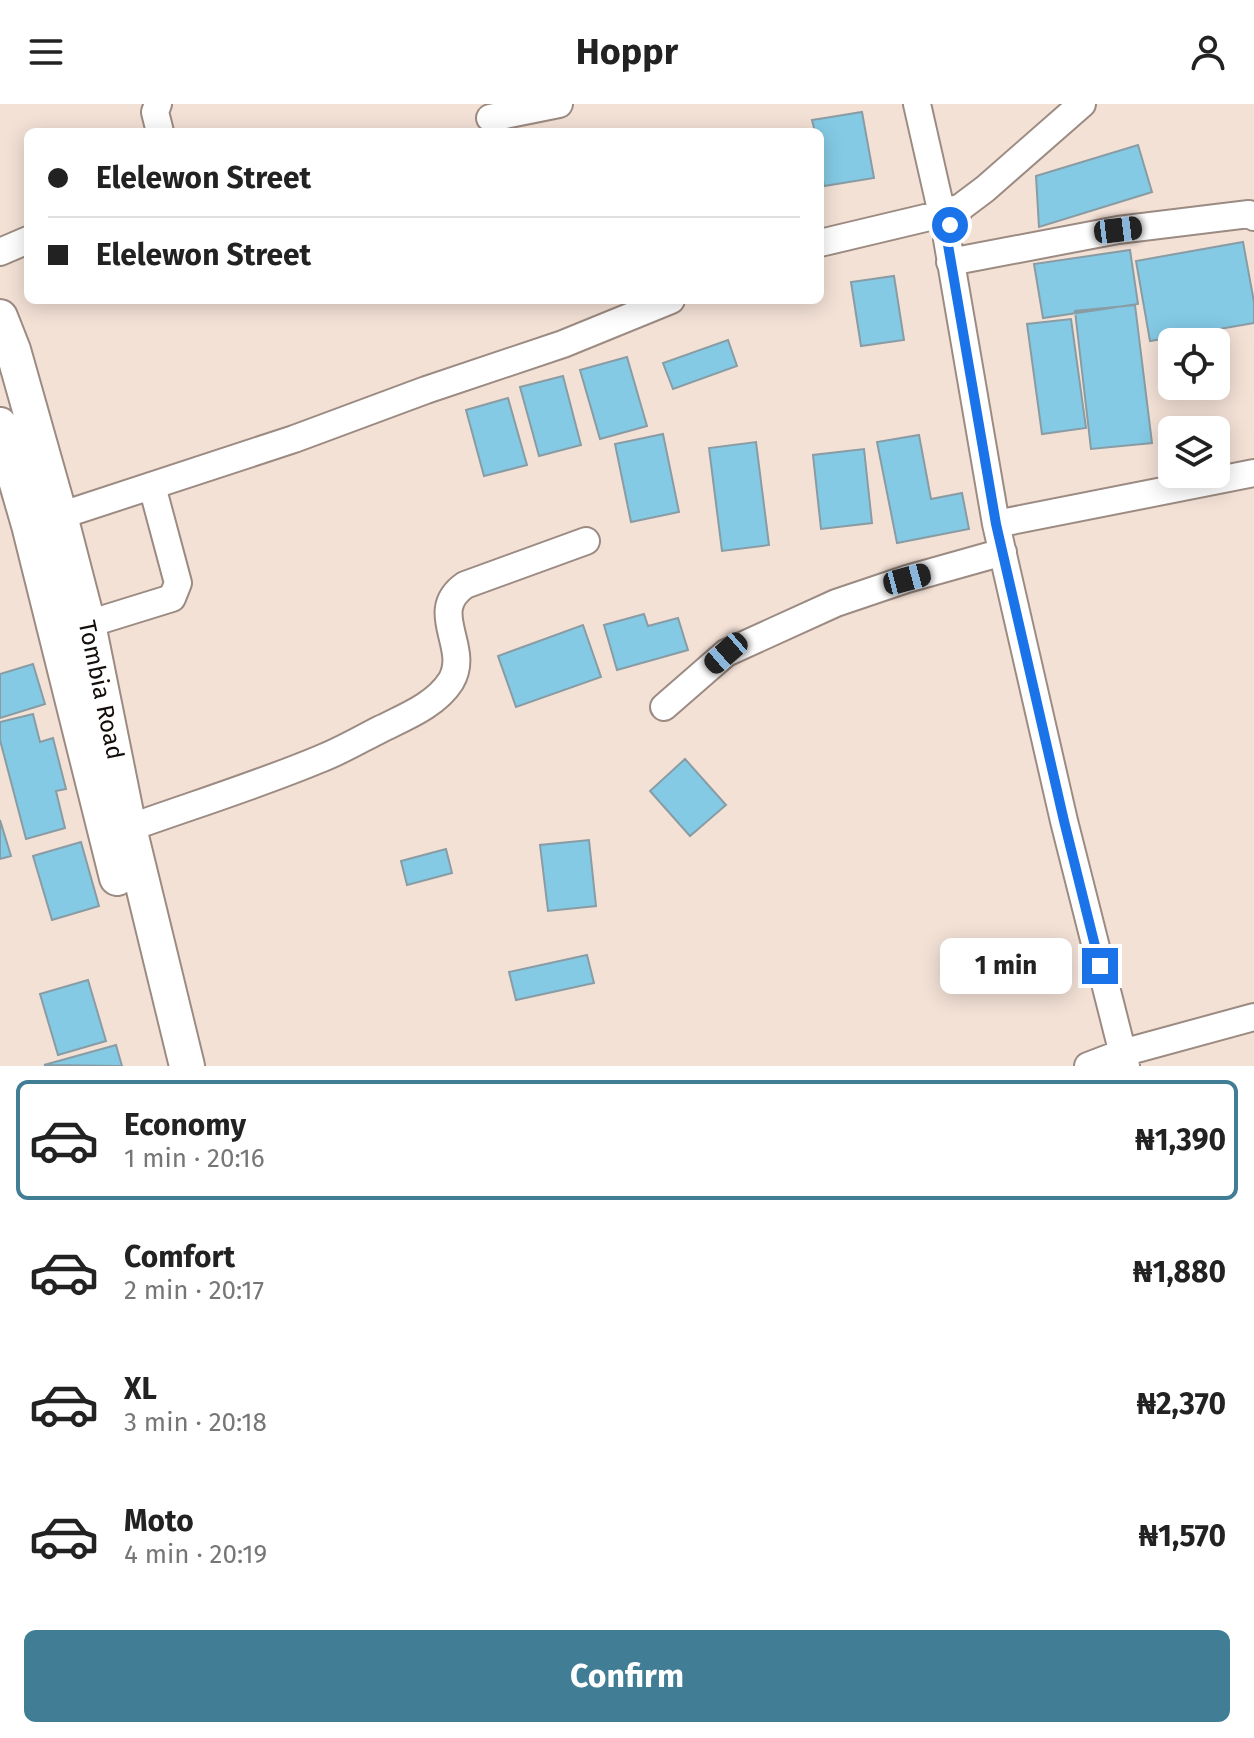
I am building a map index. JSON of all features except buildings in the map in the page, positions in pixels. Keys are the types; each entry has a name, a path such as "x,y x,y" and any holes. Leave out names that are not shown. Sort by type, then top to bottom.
{"main road":[{"name":"Tombia Road","path":"0,317 13,350 45,521 164,1066"},
{"name":"Tombia Road","path":"0,425 88,624 129,828 187,1066"}],"street":[{"path":"158,104 155,112 159,128"},
{"path":"490,118 559,104"},
{"path":"917,104 952,210 947,239 950,262 996,524 1064,821 1124,1060"},
{"path":"824,242 952,210 1032,149 1082,104"},
{"path":"950,262 1118,230 1249,214 1254,217"},
{"path":"0,252 24,242"},
{"path":"45,521 294,439 563,344 661,304"},
{"path":"996,524 1254,473"},
{"path":"88,624 172,598 178,583 152,486"},
{"path":"129,828 322,759 412,714 437,696 451,680 458,661 448,619 449,605 456,592 465,585 586,541"},
{"path":"664,707 726,653 836,603 1003,552"},
{"path":"1088,1066 1124,1060 1254,1017"}],"route":[{"path":"950,225 947,239 996,524 1100,966"}]}
